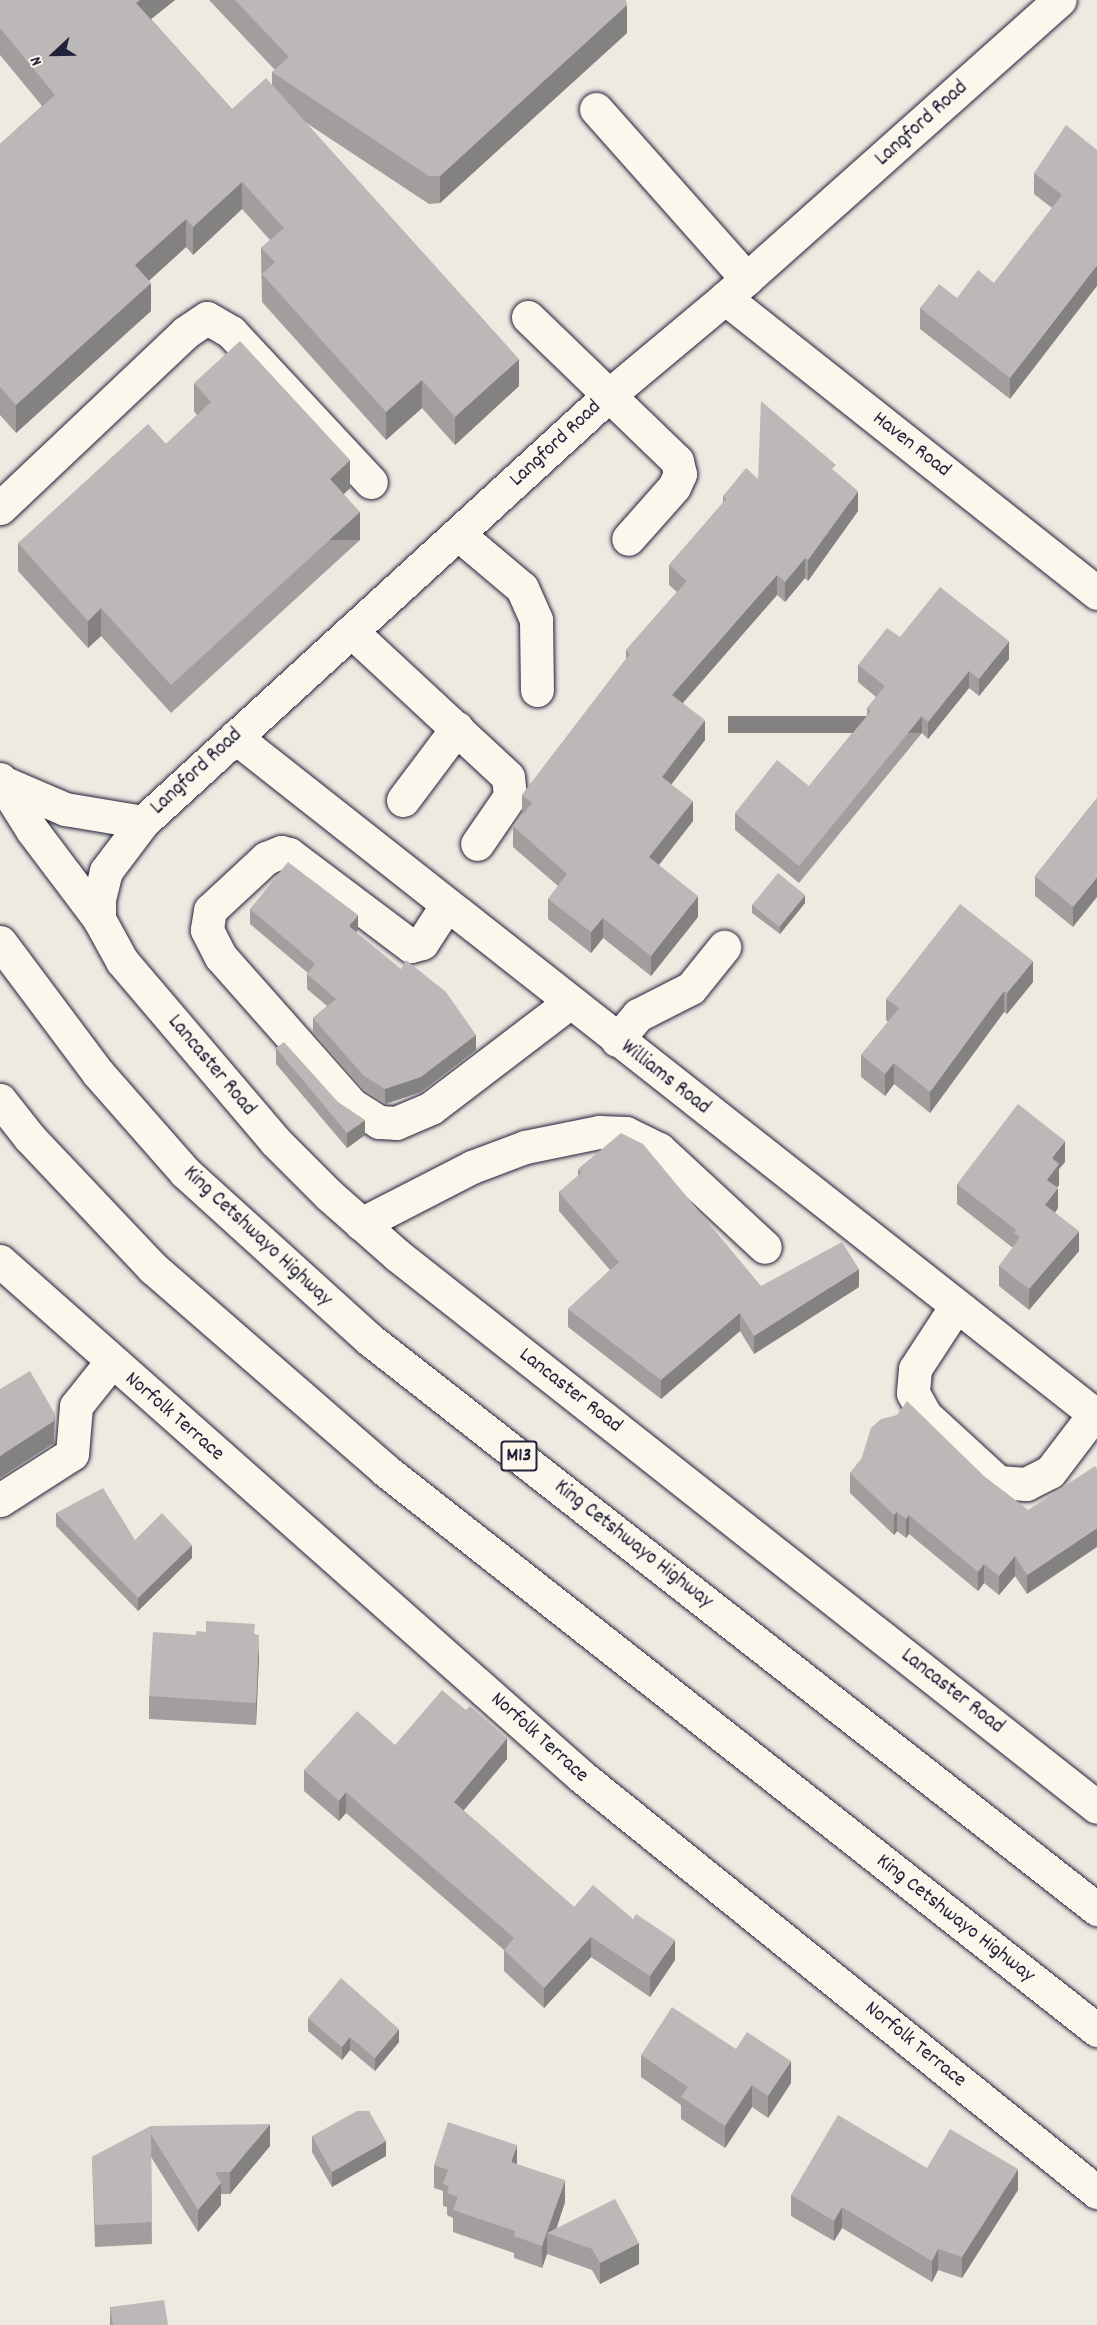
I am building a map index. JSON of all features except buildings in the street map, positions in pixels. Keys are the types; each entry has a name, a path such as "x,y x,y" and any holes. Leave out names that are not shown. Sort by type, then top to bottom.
{"main road":[{"name":"Langford Road","path":"99,920 99,899 106,871 143,822 609,395 736,288 1050,3"},
{"name":"Haven Road","path":"605,119 690,216 736,288 1097,593"},
{"path":"528,317 677,461 680,474 674,487 628,539"},
{"path":"0,508 186,332 207,318 231,332 371,482"},
{"path":"458,534 522,588 537,627 537,690"},
{"path":"351,631 498,765 511,783 510,796 477,844"},
{"path":"403,800 457,728"},
{"name":"Williams Road","path":"235,737 569,1003 1095,1415"},
{"path":"1,780 65,809 143,822"},
{"name":"Lancaster Road","path":"1,780 32,830 99,920 122,961 275,1141 361,1224 1097,1807"},
{"path":"446,906 422,943 411,946 289,854 281,852 266,858 210,910 207,930 221,957 352,1105 380,1122 396,1123 431,1108 569,1003"},
{"name":"King Cetshwayo Highway","path":"0,942 98,1072 185,1172 361,1332 1097,1909"},
{"path":"617,1040 638,1015 691,988 724,947"},
{"name":"King Cetshwayo Highway","path":"0,1100 30,1138 153,1268 376,1463 1097,2030"},
{"path":"361,1224 472,1167 525,1147 579,1135 626,1133 659,1149 765,1247"},
{"name":"Norfolk Terrace","path":"0,1261 111,1362 581,1776 1097,2192"},
{"path":"956,1306 915,1369 913,1393 925,1415 998,1482 1026,1484 1050,1472 1095,1415"},
{"path":"0,1500 72,1454 76,1406 111,1362"}]}
